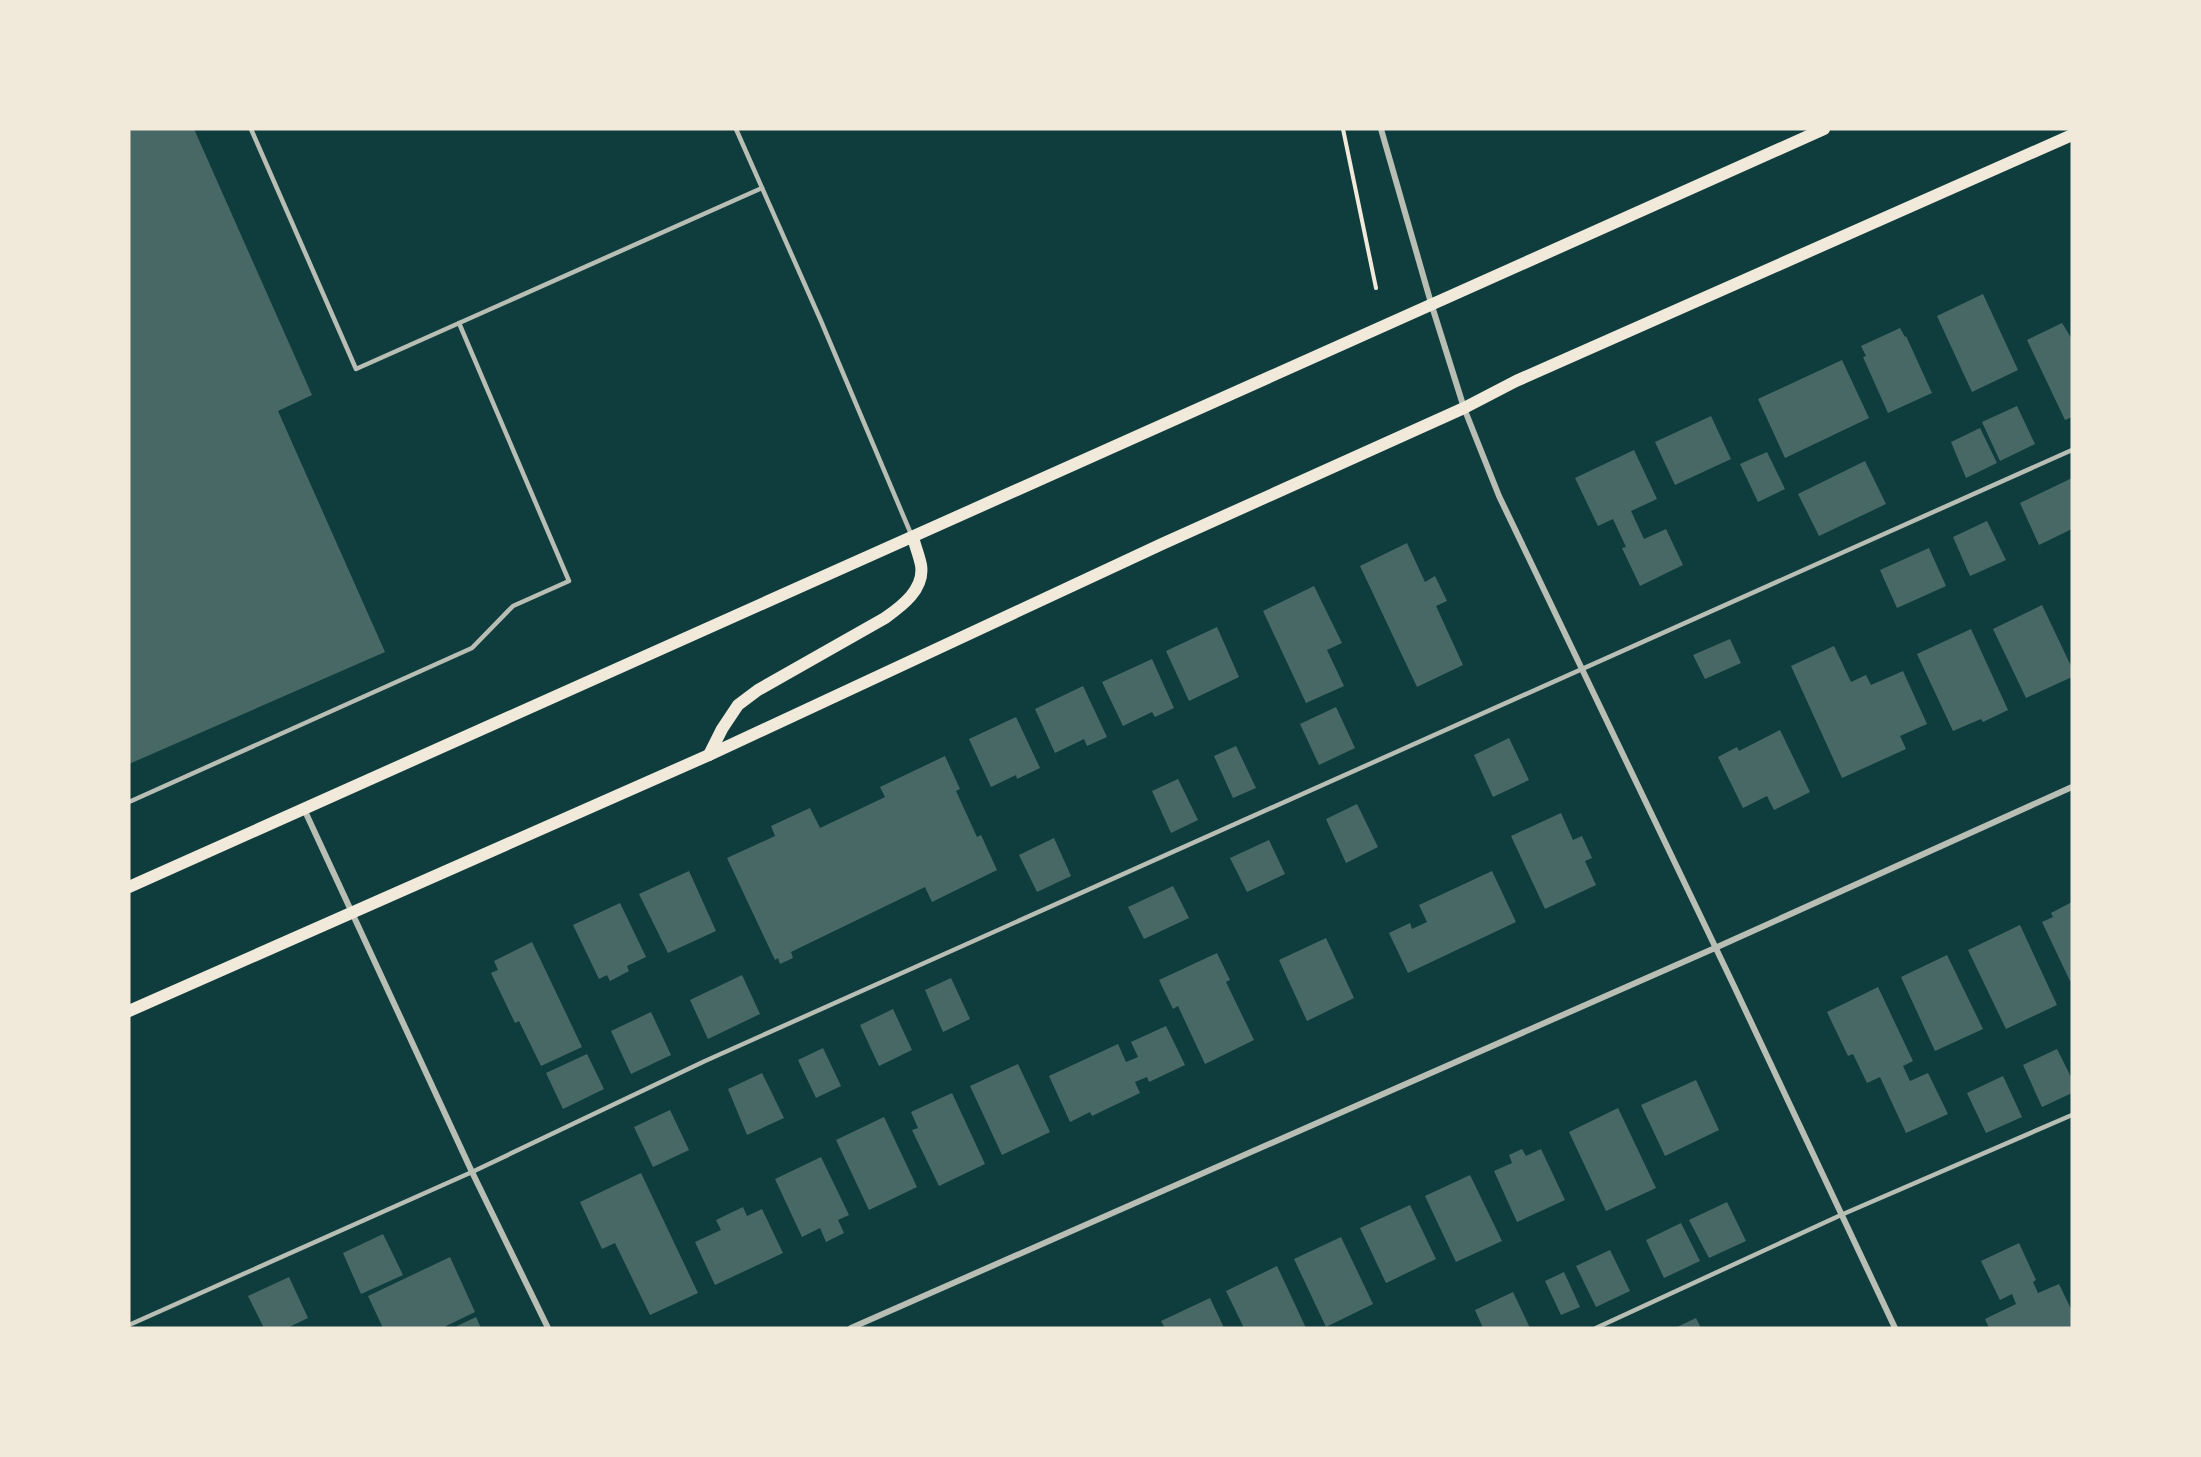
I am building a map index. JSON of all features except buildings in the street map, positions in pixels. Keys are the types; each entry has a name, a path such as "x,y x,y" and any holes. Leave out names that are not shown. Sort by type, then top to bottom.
{"main road":[{"path":"129,887 1824,129"},
{"path":"129,1011 709,755 1162,544 1464,408 1516,381 2072,135"},
{"path":"709,755 738,705 758,690 875,624 902,605 918,586 922,567 913,537"}],"street":[{"path":"1381,129 1464,408 1499,496 1895,1328"},
{"path":"851,1328 1715,948 2072,787"},
{"path":"304,809 472,1172 548,1328"}],"lane":[{"path":"251,129 356,369 762,188"},
{"path":"736,129 913,537"},
{"path":"129,802 472,648 513,606 569,581 459,323"},
{"path":"129,1325 472,1172 705,1060 2072,450"},
{"path":"1596,1328 1841,1215 2072,1115"}],"path":[{"path":"1343,129 1376,288"}]}
